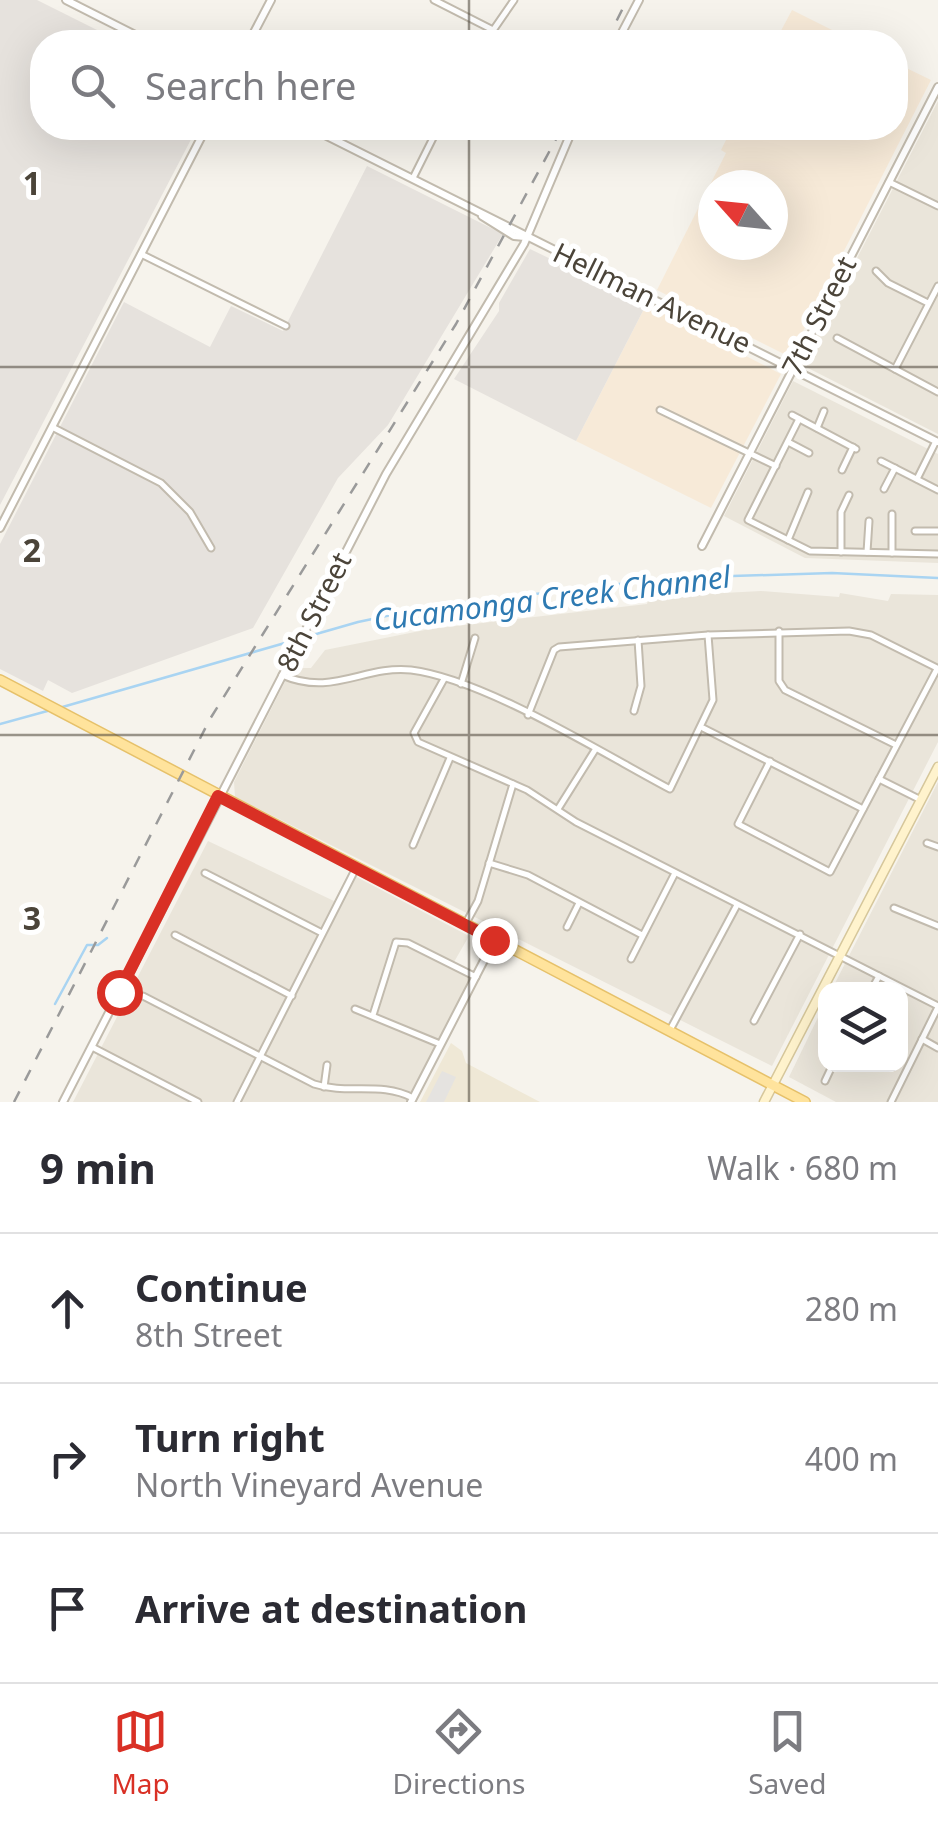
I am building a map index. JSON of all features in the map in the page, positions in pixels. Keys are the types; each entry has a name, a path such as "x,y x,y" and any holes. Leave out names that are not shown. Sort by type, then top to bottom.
{"main road":[{"path":"0,680 805,1102"},
{"path":"764,1102 938,767"}],"street":[{"path":"66,0 125,30"},
{"path":"255,30 270,0"},
{"path":"434,0 493,30 514,0"},
{"path":"623,30 639,0"},
{"name":"7th Street","path":"702,546 938,87"},
{"path":"0,528 200,140"},
{"name":"Hellman Avenue","path":"335,140 514,236 526,237 937,442"},
{"path":"412,181 432,140"},
{"name":"8th Street","path":"62,1102 386,474 526,237 568,140"},
{"path":"889,182 938,206"},
{"path":"141,254 286,326"},
{"path":"876,271 888,283 929,304"},
{"path":"895,369 938,286"},
{"path":"837,338 938,392"},
{"path":"660,410 776,466"},
{"path":"817,428 824,412"},
{"path":"842,470 855,448 796,417 788,442 748,520 810,551 938,554"},
{"path":"52,427 162,483 190,512 211,548"},
{"path":"788,442 809,452"},
{"path":"917,479 937,442"},
{"path":"881,461 938,490"},
{"path":"884,489 895,468"},
{"path":"788,540 808,492"},
{"path":"841,552 842,512 849,495"},
{"path":"892,514 892,553"},
{"path":"867,552 868,520"},
{"path":"914,530 938,531"},
{"path":"779,632 779,681 785,690 896,745"},
{"path":"282,675 326,684 396,670 444,678 670,789 703,728 713,700 708,634"},
{"path":"528,716 554,650 708,634 872,635 937,667 830,872 738,824 770,761"},
{"path":"461,684 475,638"},
{"path":"634,711 641,686 638,640"},
{"path":"444,678 415,739 513,784 675,873 938,1006 891,1102"},
{"path":"703,728 863,809"},
{"path":"558,809 595,750"},
{"path":"413,845 450,758"},
{"path":"879,779 921,800"},
{"path":"466,924 513,784"},
{"path":"927,843 938,847"},
{"path":"489,864 528,875 642,935"},
{"path":"237,1102 356,868"},
{"path":"205,872 323,934"},
{"path":"631,958 675,873"},
{"path":"567,927 579,902"},
{"path":"669,1032 737,905"},
{"path":"894,908 938,926"},
{"path":"754,1021 800,934"},
{"path":"175,935 292,996"},
{"path":"143,996 324,1087 395,1089 412,1100 494,940"},
{"path":"373,1015 396,942 408,943 476,976"},
{"path":"876,982 879,976"},
{"path":"355,1009 440,1044"},
{"path":"922,1039 938,1048"},
{"path":"92,1046 198,1102"},
{"path":"324,1087 327,1065"},
{"path":"825,1081 830,1072"}],"shaded area":[{"path":"0,0 37,0 97,30 30,30 30,140 191,140 0,505"},
{"path":"792,10 832,30 781,30"},
{"path":"908,69 931,80 908,125"},
{"path":"938,101 938,434 802,365"},
{"path":"726,140 900,140 790,357 657,290 698,209 698,260 788,260 788,170 717,170 726,153 721,150"},
{"path":"367,166 503,234 388,425 338,478 253,628 72,693 48,680 43,691 0,669 0,544 124,302 210,347 231,306 283,331"},
{"path":"530,249 646,305 576,441 454,379 499,311 499,303"},
{"path":"646,305 781,374 711,508 576,441"},
{"path":"793,381 938,454 938,563 805,558 724,516"},
{"path":"761,591 839,597 840,593 888,601 891,594 938,595 938,742 772,1066 235,797 234,782 292,668 311,668 325,650 430,629 647,604 649,597"},
{"path":"938,782 938,1102 836,1102 789,1077 818,1017 818,1072 908,1072 908,982 836,982"},
{"path":"208,841 334,901 349,873 469,936 454,962 474,972 407,1102 73,1102"},
{"path":"451,1043 462,1051 466,1063 540,1102 420,1102"},
{"path":"442,1071 456,1077 444,1102 426,1102"}],"waterway":[{"name":"Cucamonga Creek Channel","path":"59,708 358,622 434,606 669,578 832,573 938,578"},
{"name":"Cucamonga Creek Channel","path":"0,724 51,710"},
{"path":"55,1004 87,945 98,945 107,938"}],"railway":[{"path":"612,30 627,0"},
{"path":"14,1102 210,719 456,324 556,140"}],"route":[{"path":"119,992 218,796 494,940"}]}
